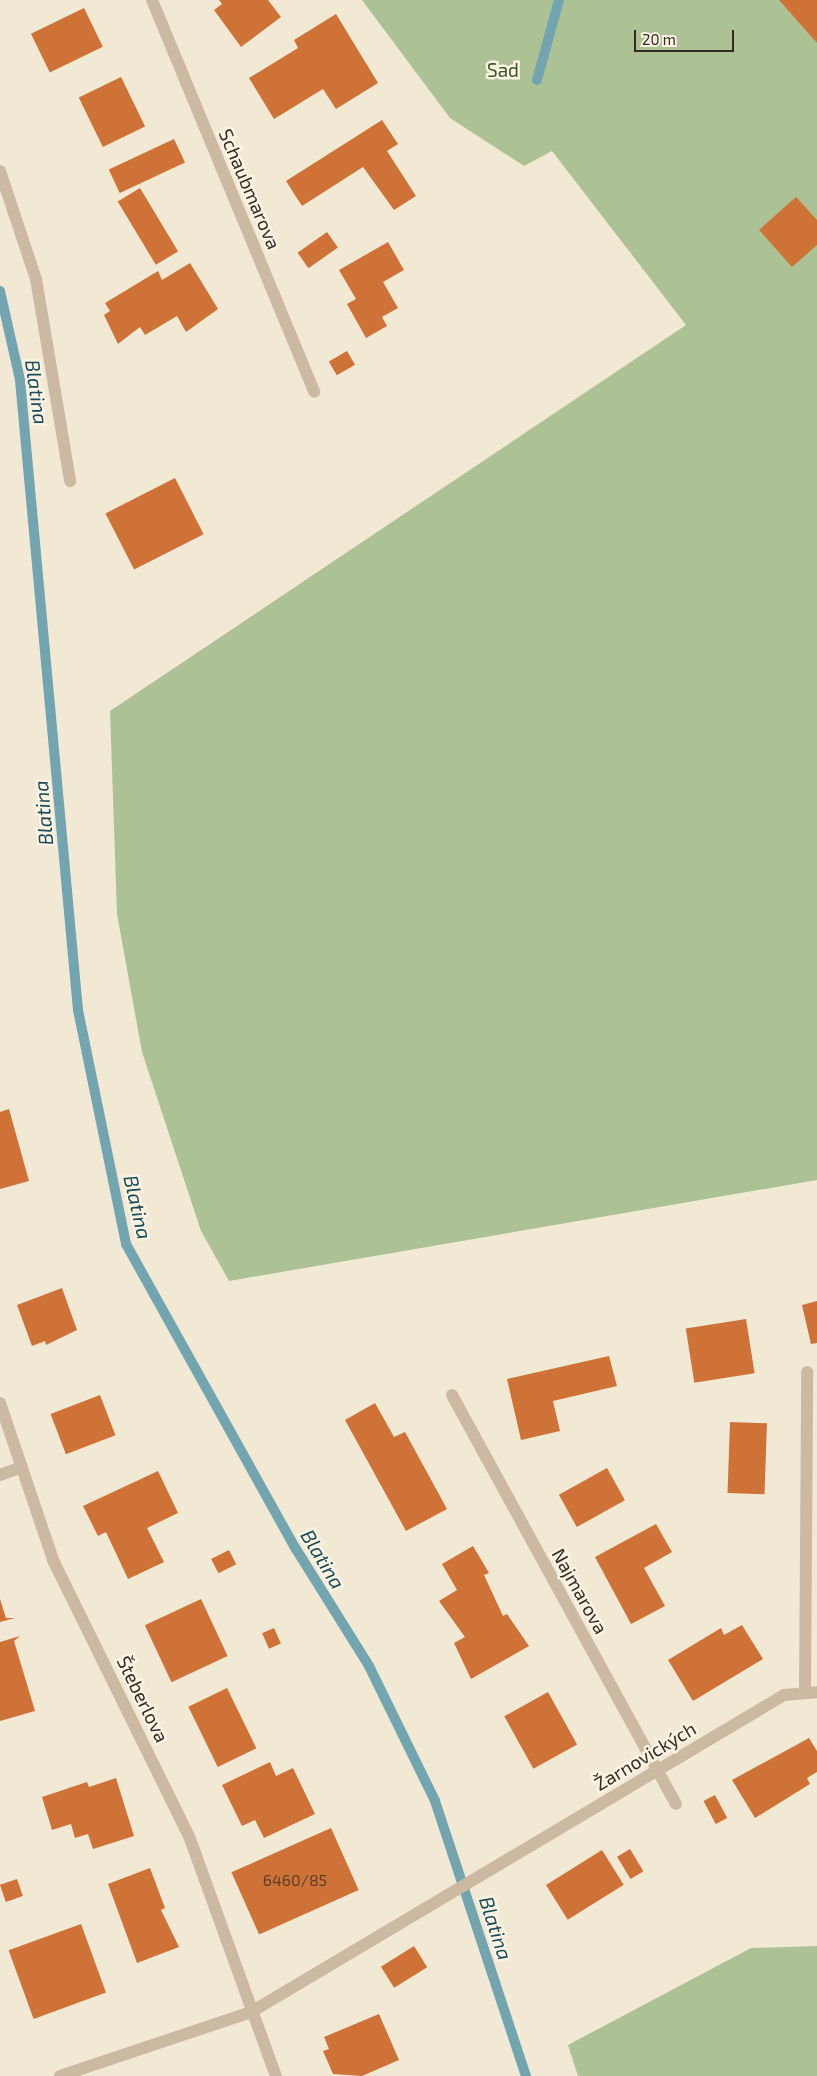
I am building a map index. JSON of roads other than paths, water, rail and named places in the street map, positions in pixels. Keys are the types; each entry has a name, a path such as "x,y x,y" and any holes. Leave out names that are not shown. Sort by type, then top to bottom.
{"street":[{"name":"Schaubmarova","path":"152,0 314,392"},
{"path":"0,171 36,279 70,481"},
{"name":"Žarnovických","path":"60,2076 251,2012 784,1695 811,1692 807,1372"},
{"name":"Najmarova","path":"452,1395 676,1804"},
{"name":"Šteberlova","path":"0,1403 53,1560 189,1836 251,2012 276,2076"},
{"path":"0,1475 22,1467"}],"waterway":[{"path":"537,80 559,0"},
{"name":"Blatina","path":"0,291 20,380 78,1010 126,1244 296,1549 369,1666 435,1801 526,2076"}],"park label":[{"name":"Sad","path":"503,70"}]}
